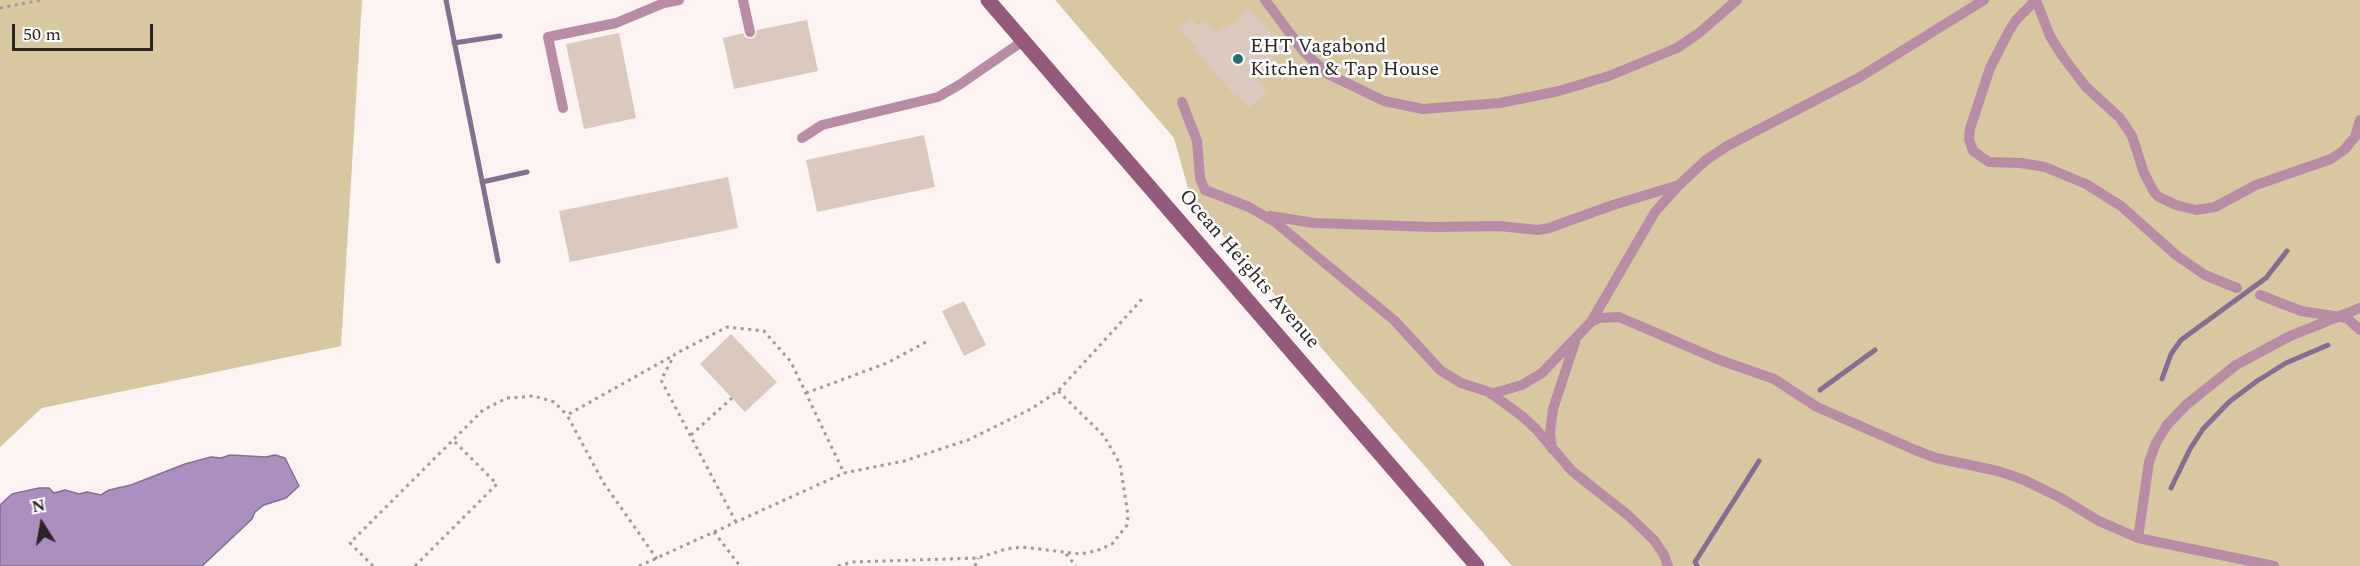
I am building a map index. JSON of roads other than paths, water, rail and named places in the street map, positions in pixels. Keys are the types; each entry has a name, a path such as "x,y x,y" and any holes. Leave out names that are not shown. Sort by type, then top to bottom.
{"main road":[{"name":"Ocean Heights Avenue","path":"988,0 1477,566"}],"lane":[{"path":"563,108 548,37 616,23 664,3 679,0"},
{"path":"743,0 750,32"},
{"path":"1265,0 1304,52 1328,74 1384,101 1404,107 1432,109 1512,101 1559,92 1609,76 1677,48 1699,33 1737,0"},
{"path":"1491,394 1515,387 1534,378 1550,366 1591,322 1655,212 1679,185 1717,152 1860,77 1984,0"},
{"path":"2237,288 2205,274 2176,255 2121,206 2086,184 2034,165 1989,162 1973,151 1969,140 1970,129 1990,68 2016,20 2036,0 2050,36 2063,57 2086,87 2120,118 2136,145 2144,173 2154,192 2176,206 2196,210 2215,207 2256,185 2331,159 2344,150 2355,137 2360,120"},
{"path":"802,138 822,125 938,97 1023,41"},
{"path":"1182,102 1197,141 1200,178 1205,190 1264,215 1298,221 1434,227 1499,226 1538,230 1679,185"},
{"path":"1264,215 1395,321 1440,370 1461,383 1491,394 1536,429 1572,471 1629,516 1654,540 1668,566"},
{"path":"2260,295 2301,311 2351,320 2360,330"},
{"path":"2138,538 2150,462 2156,443 2167,425 2200,392 2236,365 2268,347 2335,316 2360,308"},
{"path":"1591,322 1610,316 1632,321 1717,359 1774,379 1817,407 1915,450 1936,458 1998,471 2024,480 2099,521 2138,538 2274,566"},
{"path":"1552,449 1550,433 1553,409 1577,336"}],"waterway":[{"path":"446,0 498,261"},
{"path":"454,43 500,36"},
{"path":"482,182 527,172"},
{"path":"2162,379 2171,354 2181,340 2266,278 2287,251"},
{"path":"2171,488 2190,449 2203,429 2229,402 2286,363 2328,345"},
{"path":"1820,390 1875,350"},
{"path":"1697,566 1695,562 1759,461"}],"place":[{"name":"EHT Vagabond Kitchen & Tap House","path":"1238,59"}]}
